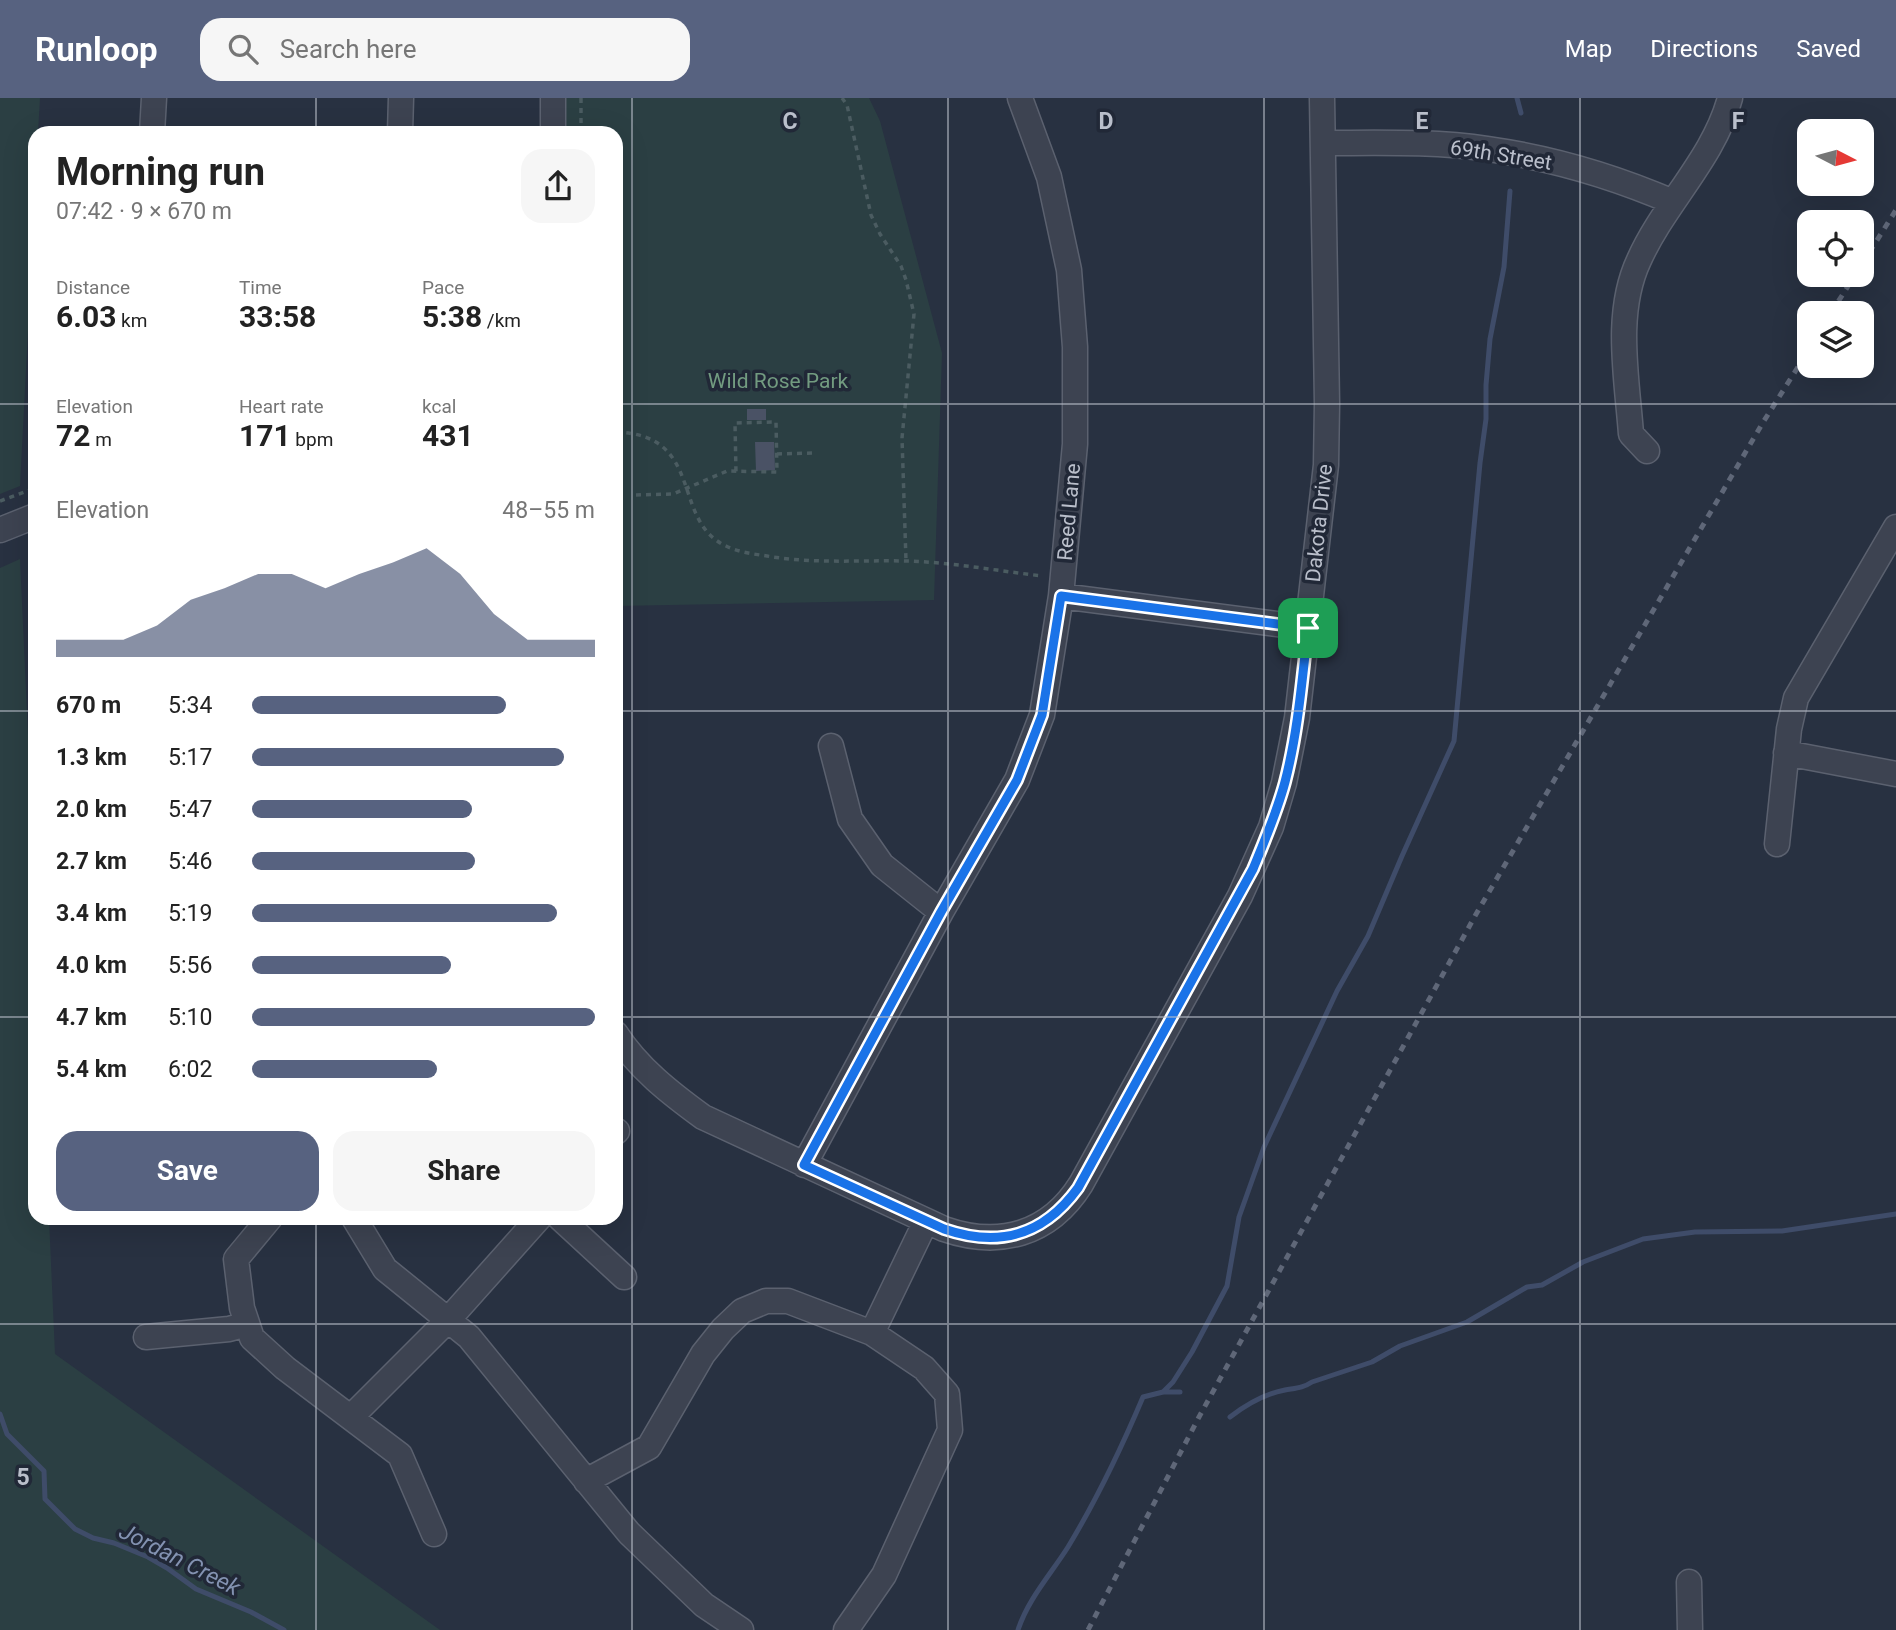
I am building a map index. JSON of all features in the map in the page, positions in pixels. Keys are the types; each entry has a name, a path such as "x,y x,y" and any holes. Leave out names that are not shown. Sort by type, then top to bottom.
{"street":[{"path":"153,126 155,98"},
{"path":"400,126 401,98"},
{"path":"553,98 554,126"},
{"name":"Reed Lane","path":"804,1165 941,912 1017,780 1042,715 1055,586 1075,444 1075,347 1069,270 1049,177 1020,98"},
{"name":"Dakota Drive","path":"926,1221 964,1236 988,1239 1011,1236 1031,1229 1049,1219 1066,1204 1078,1188 1253,869 1271,827 1294,739 1326,465 1328,404 1322,98"},
{"path":"1647,451 1631,434 1625,311 1630,283 1638,262 1715,134 1730,98"},
{"name":"69th Street","path":"1323,143 1420,144 1488,149 1608,178 1673,202"},
{"path":"0,530 28,519"},
{"path":"1777,844 1790,721 1801,689 1896,527"},
{"path":"1055,586 1308,628"},
{"path":"831,746 850,819 882,865 941,912"},
{"path":"1786,753 1896,774"},
{"path":"623,1043 643,1068 671,1094 703,1117 926,1221 872,1332"},
{"path":"264,1225 236,1259 242,1308 252,1338 285,1368 401,1455 433,1534"},
{"path":"358,1225 385,1269 469,1336 629,1533 704,1605 741,1630"},
{"path":"351,1417 448,1320 533,1225"},
{"path":"568,1225 624,1277"},
{"path":"586,1481 649,1447 703,1354 742,1311 766,1301 788,1301 872,1332 924,1368 947,1394 950,1430 884,1575 846,1630"},
{"path":"146,1337 229,1329 247,1324"},
{"path":"1689,1583 1690,1630"}],"path":[{"path":"581,98 581,126"},
{"path":"842,98 847,105 871,215 901,266 914,314 902,438 906,561"},
{"path":"636,495 673,494 727,471 736,473 777,472 776,422 736,423 736,473"},
{"path":"623,433 636,434 663,447 673,457 702,524 724,545 745,553 827,562 906,561 1055,586"},
{"path":"777,454 814,453"},
{"path":"0,501 28,491"}],"green space":[{"path":"0,98 40,98 38,126 28,126 28,331 20,486 0,494"},
{"name":"Wild Rose Park","path":"553,98 869,98 880,121 942,353 934,600 623,606 623,126 553,126"},
{"path":"20,559 28,735 28,1225 49,1225 55,1354 440,1630 0,1630 0,568"}],"building":[{"path":"747,409 766,409 766,420 747,420"},
{"path":"755,442 774,442 775,470 756,471"}],"waterway":[{"path":"1517,98 1521,113"},
{"path":"1163,1392 1173,1382 1192,1352 1227,1286 1239,1217 1264,1147 1337,991 1368,936 1454,741 1486,419 1490,339 1504,267 1510,191"},
{"path":"1230,1417 1263,1397 1302,1387 1372,1362 1400,1346 1467,1322 1527,1287 1542,1285 1583,1262 1643,1239 1695,1232 1782,1231 1896,1214"},
{"path":"1018,1630 1034,1597 1089,1511 1143,1397 1163,1392 1180,1392"},
{"name":"Jordan Creek","path":"0,1414 7,1434 44,1471 45,1499 75,1529 148,1557 196,1589 251,1612 284,1630"}],"railway":[{"path":"1874,245 1896,210"},
{"path":"1839,301 1847,287"},
{"path":"1088,1630 1199,1417 1475,916 1797,369"}],"route":[{"path":"1061,596 1308,628 1294,739 1271,827 1240,896 1081,1184 1066,1204 1049,1219 1011,1236 988,1239 964,1236 804,1165 941,912 1017,780 1042,715 1061,596"}]}
